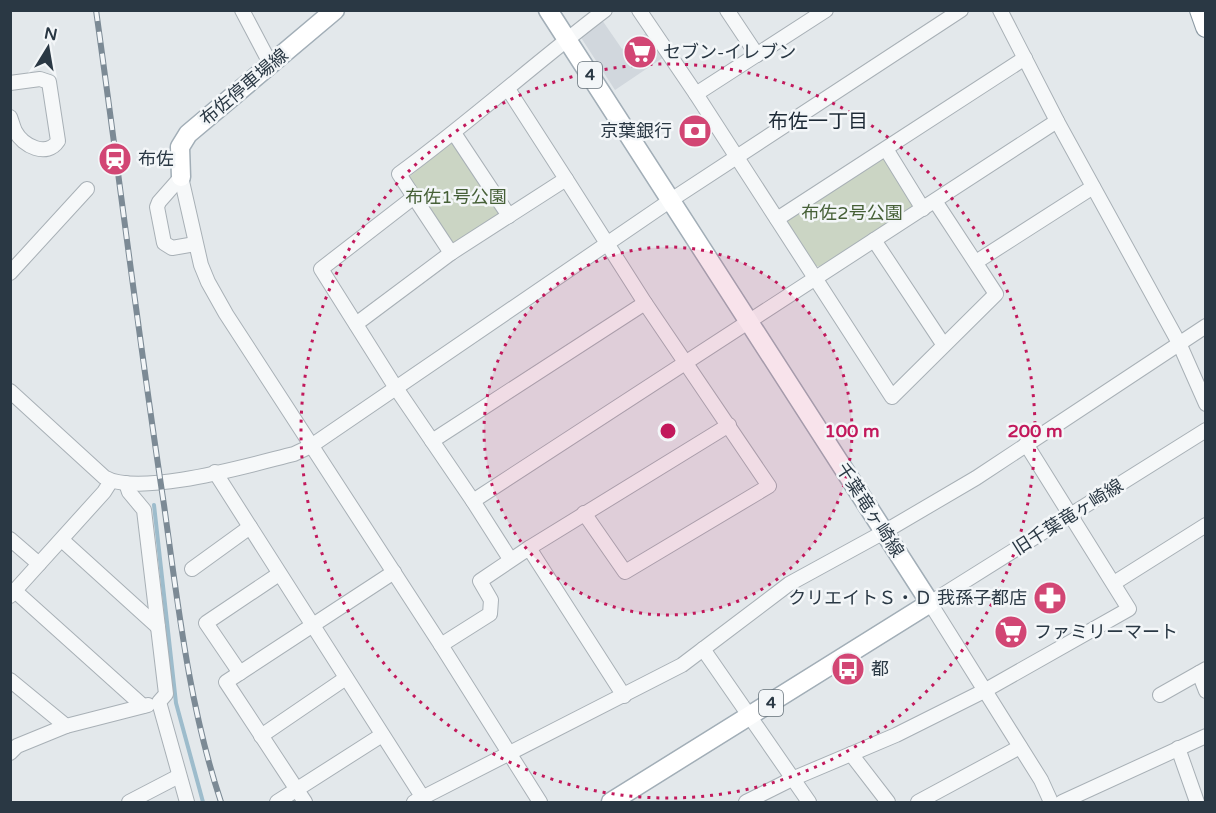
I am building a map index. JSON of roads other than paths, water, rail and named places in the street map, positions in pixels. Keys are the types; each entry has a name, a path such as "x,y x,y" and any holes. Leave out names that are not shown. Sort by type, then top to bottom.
{"highway":[{"path":"1200,10 1206,27"}],"main road":[{"name":"布佐停車場線","path":"181,177 179,154 183,140 335,10"},
{"name":"千葉竜ヶ崎線","path":"548,10 930,603"},
{"name":"4","path":"611,802 930,603"}],"street":[{"path":"242,10 271,65"},
{"path":"451,253 399,174 454,133 566,39 605,10"},
{"path":"639,10 892,397 996,294 976,262 886,149"},
{"path":"727,10 757,55"},
{"path":"10,391 111,481 150,483 215,472 294,454 311,446 671,200 961,10"},
{"path":"1000,10 1057,121 1179,343 1206,404"},
{"path":"696,94 819,13"},
{"path":"777,219 1025,58"},
{"path":"10,83 40,79 50,82 58,141 52,148 46,150 28,145 15,131 10,117"},
{"path":"508,89 645,303 769,486 625,572 584,513"},
{"path":"473,501 1057,121"},
{"path":"454,133 509,216"},
{"path":"181,177 159,202 164,243 172,248 195,244"},
{"path":"181,177 195,244 201,265 213,290 246,346 394,572 540,802"},
{"path":"356,324 451,253 566,179"},
{"path":"976,262 1093,187"},
{"path":"10,273 87,189"},
{"path":"414,197 321,269 396,388 510,559"},
{"path":"874,240 944,344"},
{"path":"432,441 645,303"},
{"path":"215,472 382,735 418,800 510,755 682,665 789,584 884,532 975,478 1206,326"},
{"path":"441,645 490,614 491,600 480,581 510,559 729,425"},
{"name":"旧千葉竜ヶ崎線","path":"930,603 1206,430"},
{"path":"746,802 792,779 896,735 984,691 1129,609 1026,444"},
{"path":"111,481 104,492 13,593 143,706"},
{"path":"10,753 17,746 66,726 159,702 166,694 144,510 129,492 126,483"},
{"path":"1114,583 1206,525"},
{"path":"192,569 250,527"},
{"path":"10,539 39,564"},
{"path":"62,540 158,627"},
{"path":"529,548 624,696"},
{"path":"305,802 226,682 394,572"},
{"path":"240,673 206,623 279,574"},
{"path":"930,603 1041,780 1051,802"},
{"path":"703,650 809,802"},
{"path":"1160,694 1202,671 1206,691"},
{"path":"261,736 346,678"},
{"path":"10,680 66,726"},
{"path":"159,702 187,802"},
{"path":"277,802 382,735"},
{"path":"1062,802 1206,736"},
{"path":"918,802 1020,747"},
{"path":"1178,748 1197,802"},
{"path":"850,754 888,802"},
{"path":"129,802 179,776"}],"waterway":[{"path":"154,505 176,703 203,802"}],"railway":[{"path":"96,10 180,618 201,729 221,802"}],"place":[{"name":"セブン-イレブン","path":"640,52"},
{"name":"京葉銀行","path":"695,131"},
{"name":"布佐","path":"115,159"},
{"name":"クリエイトＳ・Ｄ 我孫子都店","path":"1050,598"},
{"name":"ファミリーマート","path":"1011,632"},
{"name":"都","path":"848,669"}],"district":[{"name":"布佐一丁目","path":"818,122"}],"park label":[{"name":"布佐1号公園","path":"456,197"},
{"name":"布佐2号公園","path":"852,213"}]}
